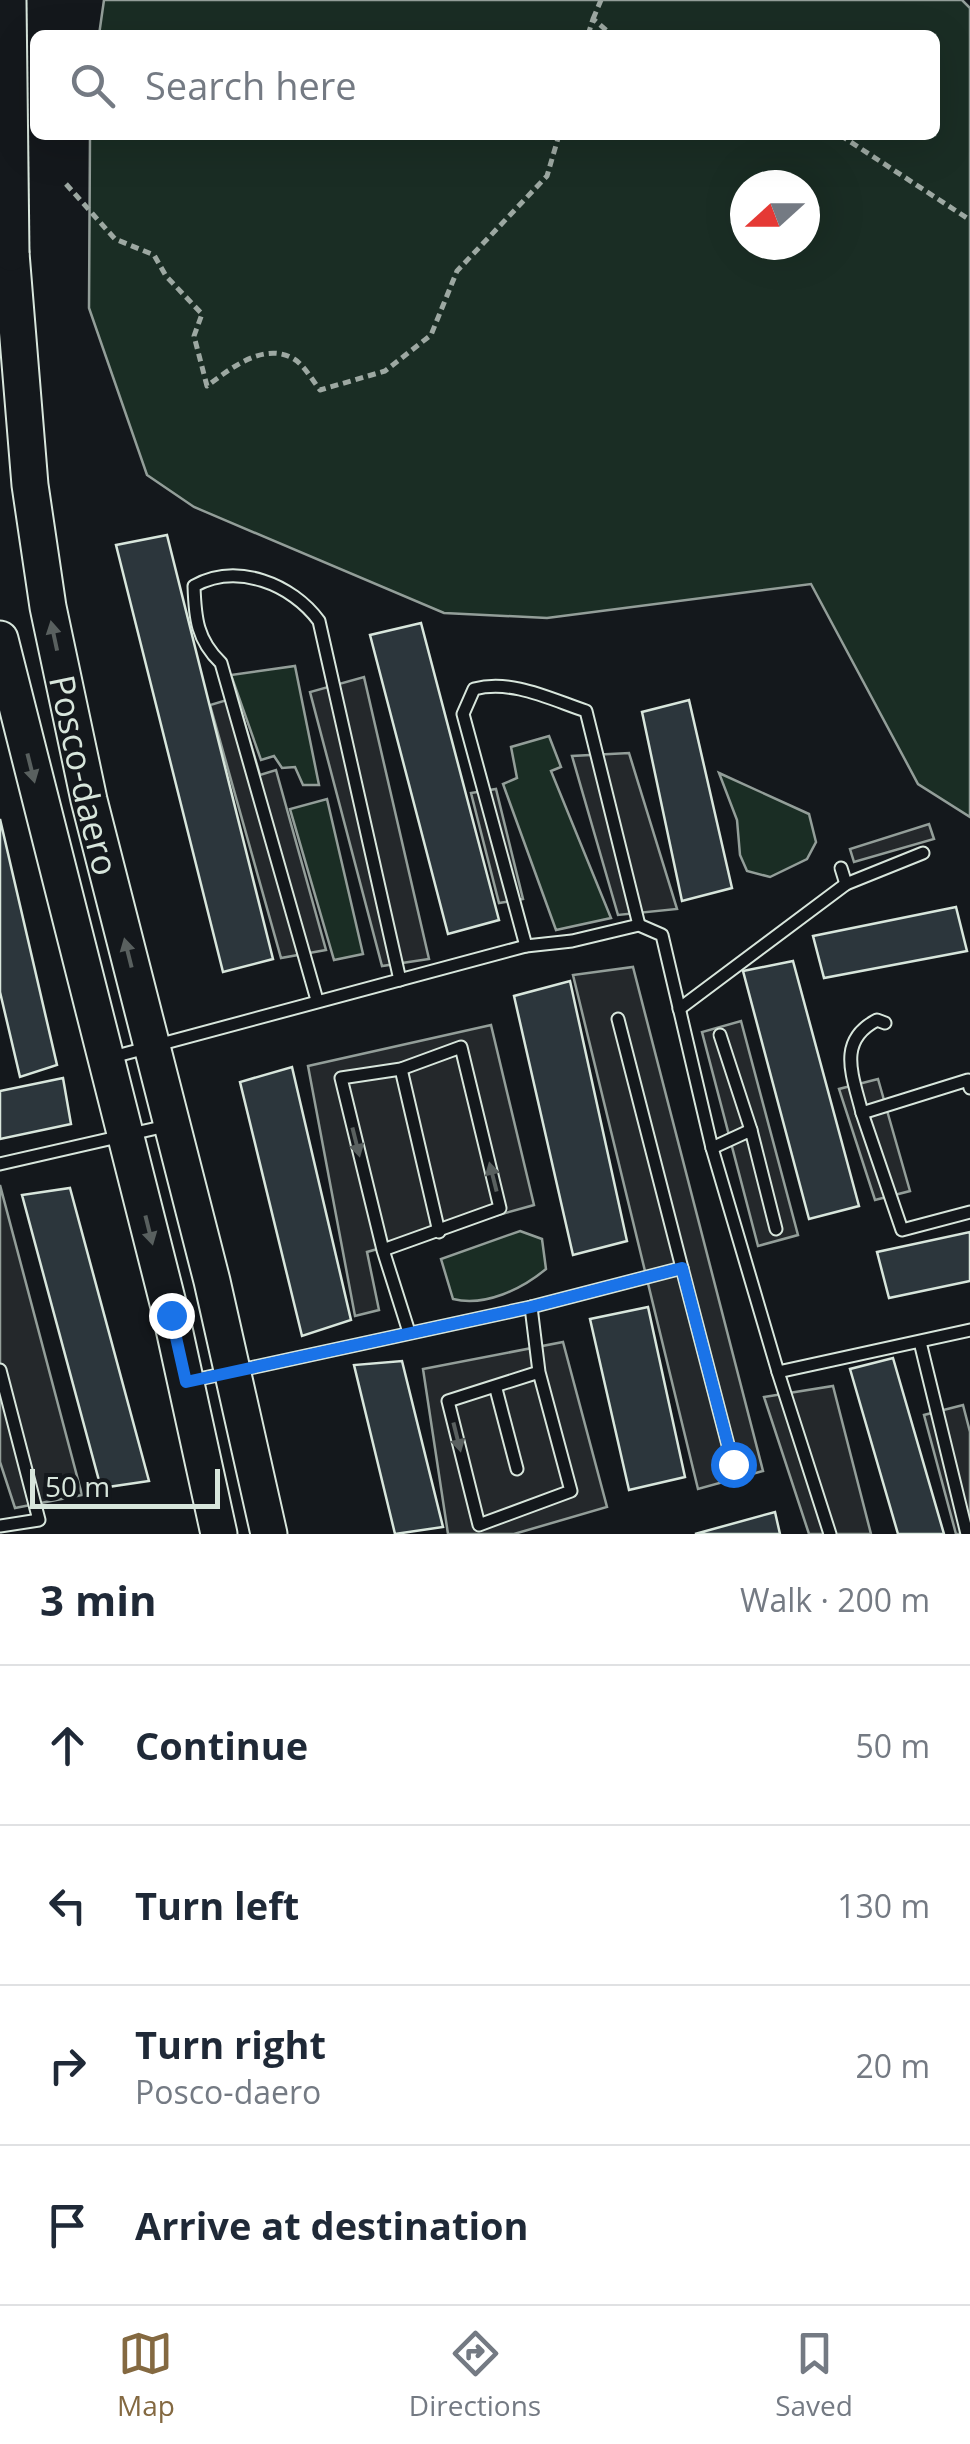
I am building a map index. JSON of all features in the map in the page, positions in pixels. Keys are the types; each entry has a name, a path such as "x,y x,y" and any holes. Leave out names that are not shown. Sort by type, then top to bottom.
{"main road":[{"name":"Posco-daero","path":"8,0 11,252 30,485 48,608 90,800 269,1534"},
{"name":"Posco-daero","path":"0,639 186,1382 218,1534"},
{"path":"200,1447 223,1429 246,1434"}],"lane":[{"path":"317,1000 221,663 204,648 196,622 194,586 209,577 251,577 280,586 304,600 319,621 400,980"},
{"path":"526,946 462,714 474,689 492,684 539,694 586,711 639,925"},
{"path":"680,1009 846,884 923,853"},
{"path":"841,868 846,884"},
{"path":"103,1060 526,946 572,941 639,925 662,935 712,1148 830,1534"},
{"path":"618,1019 733,1464"},
{"path":"885,1022 876,1020 858,1031 848,1052 862,1113 902,1230 970,1212"},
{"path":"720,1035 751,1130 776,1229"},
{"path":"383,1250 500,1208 462,1047 401,1070 341,1078 383,1250 409,1332"},
{"path":"401,1070 438,1232"},
{"path":"862,1113 968,1080 970,1088"},
{"path":"0,1164 170,1125"},
{"path":"712,1148 751,1130"},
{"path":"186,1382 531,1307 682,1268"},
{"path":"531,1307 539,1372 571,1491 478,1524 448,1401 496,1389 539,1372"},
{"path":"778,1372 970,1330"},
{"path":"920,1342 968,1534"},
{"path":"0,1370 39,1520 0,1526"},
{"path":"496,1389 518,1469"}],"path":[{"path":"590,30 601,0"},
{"path":"593,19 606,30"},
{"path":"66,184 115,239 154,255 166,276 202,314 194,336 207,386 236,364 265,353 294,359 320,390 384,371 432,335 457,270 548,176 557,140"},
{"path":"848,140 970,220"}],"green space":[{"path":"104,0 962,0 970,8 970,817 918,784 811,584 547,618 444,613 194,507 147,475 89,308 90,140 940,140 940,30 100,30"},
{"path":"295,666 319,785 303,785 295,767 282,768 274,756 261,760 231,675"},
{"path":"549,736 561,767 551,771 611,918 556,930 503,784 517,778 511,747"},
{"path":"719,773 809,814 816,842 807,859 770,877 747,871 740,855 737,820"},
{"path":"327,799 363,954 334,960 290,809"},
{"path":"520,1231 542,1239 546,1269 503,1295 453,1299 441,1259"}],"shaded area":[{"path":"364,677 429,959 382,966 310,692"},
{"path":"237,697 260,775 276,770 326,950 281,958 210,705"},
{"path":"629,753 677,909 618,915 572,756"},
{"path":"496,789 523,899 499,903 471,793"},
{"path":"929,824 934,839 854,862 850,849"},
{"path":"633,967 763,1471 698,1489 573,975"},
{"path":"741,1021 798,1235 758,1246 702,1032"},
{"path":"491,1025 534,1205 367,1252 379,1310 355,1316 308,1066"},
{"path":"878,1079 910,1191 875,1200 839,1089"},
{"path":"0,1185 82,1495 15,1508 0,1462"},
{"path":"563,1342 607,1507 514,1534 448,1534 423,1369"},
{"path":"833,1386 871,1534 809,1534 764,1397"},
{"path":"963,1405 970,1432 970,1534 956,1534 924,1415"}],"building":[{"path":"167,535 273,959 223,972 116,545"},
{"path":"421,623 499,920 448,934 370,635"},
{"path":"689,700 732,888 682,901 642,712"},
{"path":"0,819 57,1065 20,1077 0,992"},
{"path":"956,907 967,951 824,978 813,936"},
{"path":"793,961 859,1206 809,1219 743,971"},
{"path":"570,981 627,1241 573,1255 514,996"},
{"path":"292,1067 351,1320 302,1336 240,1082"},
{"path":"63,1078 71,1124 0,1139 0,1091"},
{"path":"70,1188 149,1481 101,1488 22,1195"},
{"path":"970,1232 970,1281 889,1298 877,1252"},
{"path":"648,1307 685,1477 629,1490 590,1319"},
{"path":"893,1358 944,1534 898,1534 850,1369"},
{"path":"402,1361 443,1527 395,1534 354,1365"},
{"path":"775,1512 780,1534 695,1534"}],"route":[{"path":"171,1315 186,1382 531,1307 682,1268 733,1464"}]}
